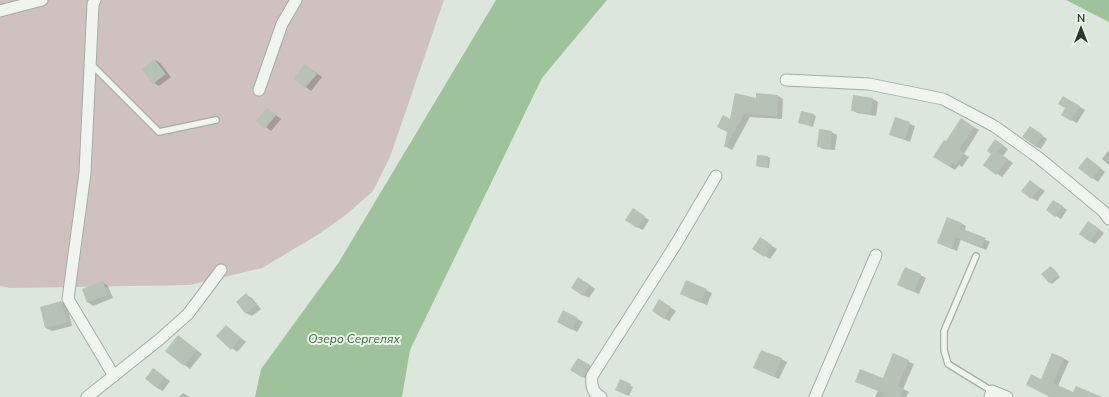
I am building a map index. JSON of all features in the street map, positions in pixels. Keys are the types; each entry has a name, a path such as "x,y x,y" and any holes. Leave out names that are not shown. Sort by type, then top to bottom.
{"street":[{"path":"0,11 42,0"},
{"path":"95,0 93,4 85,173 68,299 114,376"},
{"path":"259,90 282,24 296,0"},
{"path":"786,80 869,84 943,99 994,126 1039,158 1102,211 1109,219"},
{"path":"601,397 597,395 591,385 592,376 676,244 716,176"},
{"path":"815,397 876,255"},
{"path":"87,397 160,339 188,314 221,270"},
{"path":"991,394 1007,397"}],"lane":[{"path":"91,64 159,132 216,120"},
{"path":"976,256 944,331 944,350 948,364 991,394"}],"shaded area":[{"path":"0,0 444,0 390,157 373,191 347,214 319,234 262,268 190,285 10,288 0,286"}],"water":[{"name":"Озеро Сергелях","path":"496,0 607,0 542,78 410,350 402,397 255,397 261,369 339,262"},
{"path":"1066,0 1109,0 1109,22"}],"building":[{"path":"154,59 166,74 153,84 142,69"},
{"path":"304,64 317,74 305,88 293,79"},
{"path":"735,93 756,98 756,93 778,95 777,116 744,114 726,147 724,147 727,132 717,127 723,115 730,119"},
{"path":"853,95 873,98 871,114 851,111"},
{"path":"1063,96 1080,106 1071,121 1061,115 1065,108 1058,104"},
{"path":"267,108 276,115 265,129 256,121"},
{"path":"801,111 814,114 811,126 798,123"},
{"path":"895,117 910,122 905,140 889,135"},
{"path":"961,118 974,127 959,150 964,153 956,165 953,163 950,167 933,157 944,140 946,141"},
{"path":"1030,126 1043,135 1035,146 1022,137"},
{"path":"819,129 832,131 830,148 817,147"},
{"path":"995,139 1003,145 998,152 1008,159 996,175 983,165 991,154 987,151"},
{"path":"757,155 768,156 767,168 756,166"},
{"path":"1087,157 1101,168 1092,179 1078,168"},
{"path":"1030,180 1040,188 1031,199 1021,191"},
{"path":"1053,200 1063,206 1055,217 1046,210"},
{"path":"633,208 645,216 637,228 625,220"},
{"path":"947,217 962,223 960,228 986,238 981,248 956,238 952,249 937,243"},
{"path":"1088,221 1099,229 1090,242 1079,234"},
{"path":"760,237 772,245 764,257 752,249"},
{"path":"1051,266 1059,275 1049,283 1041,274"},
{"path":"905,267 921,274 914,292 897,285"},
{"path":"578,277 590,285 583,296 571,288"},
{"path":"686,280 707,289 701,303 680,294"},
{"path":"103,281 108,295 87,303 82,289"},
{"path":"246,293 256,305 246,314 236,302"},
{"path":"659,299 671,307 664,319 652,311"},
{"path":"61,301 67,323 45,328 40,307"},
{"path":"563,310 578,318 572,330 557,322"},
{"path":"226,325 241,338 231,350 216,336"},
{"path":"178,335 197,350 184,366 165,351"},
{"path":"761,350 782,358 774,377 753,368"},
{"path":"893,353 909,360 898,386 904,388 900,397 882,397 884,393 855,382 860,369 883,378"},
{"path":"1052,353 1064,358 1053,383 1073,392 1076,386 1102,397 1050,397 1026,385 1031,374 1041,379"},
{"path":"578,358 590,365 583,378 570,370"},
{"path":"153,368 165,377 157,388 145,379"},
{"path":"620,379 631,384 626,395 615,390"}]}
